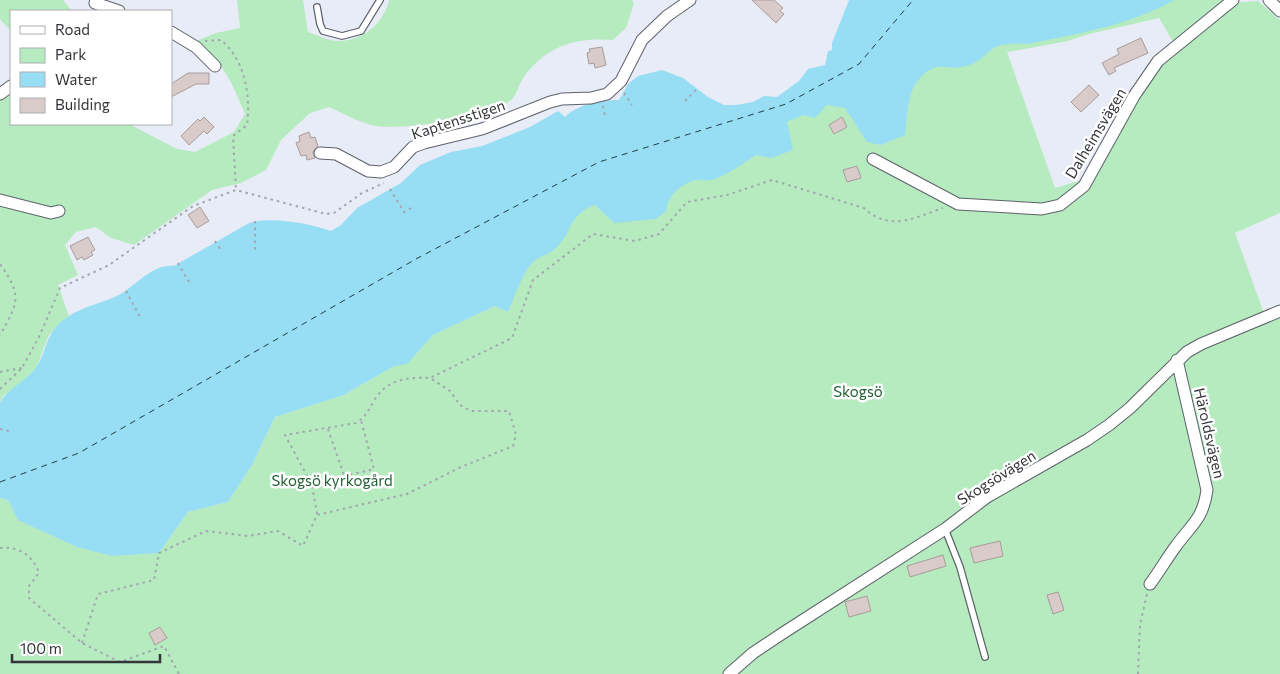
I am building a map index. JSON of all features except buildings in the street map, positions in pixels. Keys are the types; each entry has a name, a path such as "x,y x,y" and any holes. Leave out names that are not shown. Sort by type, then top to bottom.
{"street":[{"name":"Kaptensstigen","path":"320,153 336,154 368,171 381,172 394,167 414,147 424,143 482,129 550,102 562,99 592,98 607,94 621,80 642,40 667,16 690,0"},
{"name":"Dalheimsvägen","path":"874,159 958,204 1042,209 1060,206 1084,186 1134,96 1158,61 1232,0"},
{"path":"1269,0 1280,11"},
{"path":"94,5 115,10"},
{"path":"172,33 186,40 215,66"},
{"path":"0,200 51,213 59,211"},
{"name":"Skogsövägen","path":"729,674 753,653 944,529 987,497 1087,440 1136,403 1178,360 1201,344 1280,311"},
{"name":"Häroldsvägen","path":"1150,584 1176,545 1196,523 1205,507 1207,490 1178,360"}],"lane":[{"path":"317,7 320,24 324,31 342,36 361,31 374,14 380,0"},
{"path":"944,529 960,567 985,657"}],"path":[{"path":"186,40 221,40 236,56 245,83 250,106 247,125 233,136 236,190"},
{"path":"685,101 697,89"},
{"path":"624,92 632,105"},
{"path":"602,102 605,117"},
{"path":"82,643 98,594 154,580 159,553 206,531 248,536 278,531 303,546 317,515 312,484 285,435 328,429 361,420 388,385 410,378 430,378 512,338 533,280 593,234 635,241 659,234 687,202 727,195 772,180 864,208 872,215 896,223 958,204"},
{"path":"0,389 22,368 39,336 60,288 109,265 194,206 236,190 326,214 334,213 362,193 387,181"},
{"path":"390,189 404,212 411,208"},
{"path":"254,221 255,250"},
{"path":"215,241 222,252"},
{"path":"178,263 189,282"},
{"path":"0,264 11,279 16,296 16,308 0,335"},
{"path":"126,291 140,317"},
{"path":"0,372 22,368"},
{"path":"317,515 407,494 460,467 513,446 516,435 510,411 471,411 460,406 450,391 430,378"},
{"path":"312,484 345,478 374,469 361,420"},
{"path":"0,429 8,431"},
{"path":"328,429 345,478"},
{"path":"0,548 19,550 34,562 39,573 29,586 29,598 82,643 120,662 164,646 179,674"},
{"path":"1138,674 1140,625 1150,584"}],"green space":[{"path":"0,0 63,0 71,10 10,10 10,30 0,19"},
{"path":"237,0 303,0 308,32 334,41 356,38 371,29 382,16 389,0 632,0 634,3 626,28 613,40 599,39 574,42 552,51 532,67 523,78 514,97 502,106 486,112 444,122 401,127 371,125 329,107 310,113 281,140 266,170 241,183 212,190 134,245 111,238 96,227 76,232 65,245 78,275 58,285 69,316 49,335 36,368 21,384 3,396 0,403 0,101 10,94 10,125 131,125 177,149 195,152 234,132 245,114 231,83 220,65 196,41 216,33 240,28"},
{"name":"Skogsö","path":"929,0 1224,0 1174,43 1159,18 1085,35 1068,41 1007,52 1055,188 1085,179 1089,171 1097,175 1134,104 1163,60 1230,7 1241,2 1258,1 1280,20 1280,213 1235,233 1267,322 1280,317 1280,674 0,674 0,498 8,500 19,520 40,529 159,553 188,512 228,502 252,465 275,417 344,395 394,366 407,363 433,335 495,306 456,238 754,128"}],"water":[{"path":"849,0 1174,0 1157,9 1123,22 1069,36 1032,43 1002,45 994,48 975,63 969,65 957,68 933,68 917,81 913,88 905,135 881,145 867,142 845,108 827,105 815,118 803,115 787,122 793,150 771,158 756,155 718,178 696,180 686,184 672,195 666,211 656,219 614,223 595,205 586,209 575,219 561,243 549,253 534,261 528,268 518,286 508,312 495,306 433,335 407,364 394,366 344,395 275,417 252,465 228,502 188,512 159,553 112,556 77,547 18,520 8,500 0,498 0,403 7,394 35,369 51,335 61,322 69,316 119,295 159,268 174,266 249,223 267,220 290,221 331,231 341,225 357,208 401,183 420,165 451,152 482,146 530,127 558,111 565,117 576,109 590,104 619,100 628,84 638,76 662,70 683,78 708,97 724,105 753,102 764,96 777,97 799,81 808,69 825,65 828,51 832,50 832,43"}],"ferry route":[{"path":"0,482 79,453 416,259 599,162 786,104 859,64 913,0"}],"park label":[{"name":"Skogsö kyrkogård","path":"332,480"}]}
